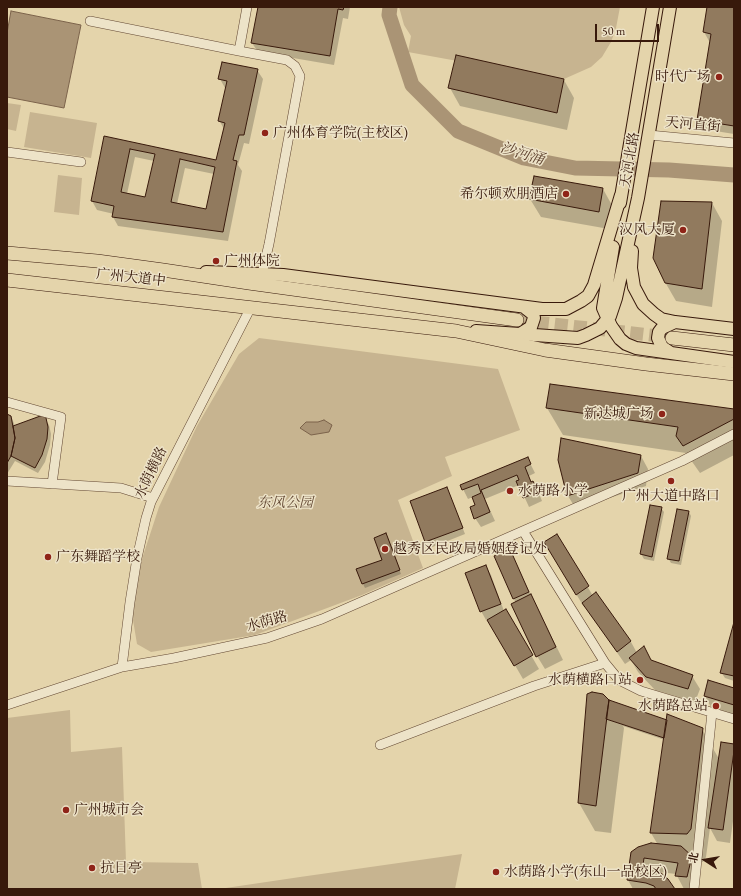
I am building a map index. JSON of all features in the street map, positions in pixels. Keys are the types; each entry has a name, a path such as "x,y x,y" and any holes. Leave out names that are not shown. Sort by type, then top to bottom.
{"highway":[{"name":"广州大道中","path":"7,253 97,261 182,272 249,283 518,320"},
{"name":"广州大道中","path":"7,280 456,331 545,350 734,374"},
{"path":"672,338 734,345"}],"main road":[{"name":"天河北路","path":"607,315 603,304 653,7"},
{"name":"天河北路","path":"607,315 616,298 638,198 670,7"},
{"path":"182,272 262,274 524,306 542,310 566,309 588,296 594,285 621,195"},
{"path":"638,198 631,260 634,287 643,304 661,319 734,329"},
{"path":"520,334 532,327 534,318 533,314 524,306"},
{"path":"456,331 578,338 586,336 600,328 607,315"},
{"path":"607,315 616,334 626,344 636,348 734,362"},
{"path":"671,354 662,347 658,338 659,332 662,328 675,322"}],"street":[{"path":"239,51 247,7"},
{"path":"90,21 287,60 295,66 300,76 270,244 262,274"},
{"name":"天河直街","path":"649,135 734,143"},
{"path":"7,152 81,162"},
{"name":"水荫横路","path":"122,667 137,558 146,518 153,498 251,307"},
{"path":"7,402 61,417 52,484"},
{"name":"水荫路","path":"7,705 122,667 260,640 293,629 353,606 682,461 734,434"},
{"path":"7,481 121,488 153,498"},
{"path":"523,531 605,662 620,680 641,691 734,719"},
{"path":"380,744 534,686 605,662"},
{"path":"694,889 712,712"}],"green space":[{"path":"399,7 620,7 616,28 611,42 602,57 591,67 564,79 551,78 408,52 411,36 404,25"},
{"path":"7,103 21,105 16,131 7,129"},
{"path":"30,112 97,123 91,158 24,147"},
{"path":"58,175 82,178 79,215 54,212"},
{"name":"东风公园","path":"259,338 498,369 520,430 445,457 452,476 398,500 423,568 362,595 255,635 151,652 137,644 132,614 140,565 159,507 197,426 239,354"},
{"name":"广州城市会","path":"70,710 71,752 122,747 126,862 198,863 202,889 7,889 7,718"},
{"path":"462,854 455,889 219,889 300,877"}],"shaded area":[{"path":"11,11 81,25 64,108 7,97 7,33"},
{"path":"324,420 332,425 329,432 311,435 300,428 306,422 318,422"}],"building":[{"path":"258,7 344,7 343,10 338,9 330,56 251,43"},
{"name":"时代广场","path":"707,7 734,7 734,126 697,120 711,34 703,32"},
{"path":"456,55 564,79 557,113 448,88"},
{"path":"222,62 258,69 244,135 239,135 233,160 237,161 223,232 112,217 114,206 91,201 104,136 216,160 225,123 218,121 227,81 218,79","holes":["130,149 155,154 145,197 121,192","180,159 215,167 206,209 171,202"]},
{"name":"希尔顿欢朋酒店","path":"534,176 603,188 599,212 529,199"},
{"name":"汉风大厦","path":"661,201 712,202 702,289 665,283 653,258"},
{"name":"新达城广场","path":"550,384 734,409 734,419 683,446 676,436 678,427 546,408"},
{"path":"7,414 11,416 15,438 11,456 7,463"},
{"path":"43,415 46,418 48,427 47,439 42,455 35,468 11,456 15,438 13,426"},
{"path":"561,438 641,455 638,473 567,496 558,460"},
{"path":"528,457 531,464 525,467 531,482 533,481 538,492 523,498 516,481 519,480 517,475 481,490 490,512 474,519 470,507 475,505 472,497 481,493 478,484 462,490 460,485"},
{"path":"447,487 463,528 425,542 410,501"},
{"path":"650,505 662,507 652,557 640,554"},
{"path":"677,509 689,511 679,561 667,559"},
{"name":"越秀区民政局婚姻登记处","path":"386,533 400,570 362,584 356,569 382,560 374,538"},
{"path":"557,534 589,586 576,595 544,542"},
{"path":"510,549 529,592 513,599 494,556"},
{"path":"486,565 501,604 480,612 465,573"},
{"path":"596,592 631,641 617,652 582,603"},
{"path":"531,594 556,647 536,657 511,604"},
{"path":"506,609 533,655 514,666 487,620"},
{"path":"734,622 734,676 720,673"},
{"path":"644,646 651,660 693,675 688,689 646,677 629,658"},
{"path":"708,680 734,688 734,705 704,696"},
{"path":"592,692 603,694 609,700 596,806 578,803 587,694"},
{"path":"609,700 667,720 664,738 606,719"},
{"path":"667,714 703,728 691,829 687,834 650,833"},
{"path":"721,742 734,744 723,830 708,828"},
{"path":"651,843 681,846 692,856 687,877 675,876 678,863 644,858 643,865 649,866 660,872 668,879 675,889 656,889 654,886 646,883 627,880 631,852 638,847"}],"waterway":[{"name":"沙河涌","path":"390,7 389,15 412,85 458,131 524,158 575,168 669,170 734,175"}],"tunnel":[{"path":"517,320 668,337"}],"place":[{"name":"时代广场","path":"719,77"},
{"name":"广州体育学院(主校区)","path":"265,133"},
{"name":"希尔顿欢朋酒店","path":"566,194"},
{"name":"汉风大厦","path":"683,230"},
{"name":"广州体院","path":"216,261"},
{"name":"新达城广场","path":"662,414"},
{"name":"广州大道中路口","path":"671,481"},
{"name":"水荫路小学","path":"510,491"},
{"name":"越秀区民政局婚姻登记处","path":"385,549"},
{"name":"广东舞蹈学校","path":"48,557"},
{"name":"水荫横路口站","path":"640,680"},
{"name":"水荫路总站","path":"716,706"},
{"name":"广州城市会","path":"66,810"},
{"name":"抗日亭","path":"92,868"},
{"name":"水荫路小学(东山一品校区)","path":"496,872"}]}
